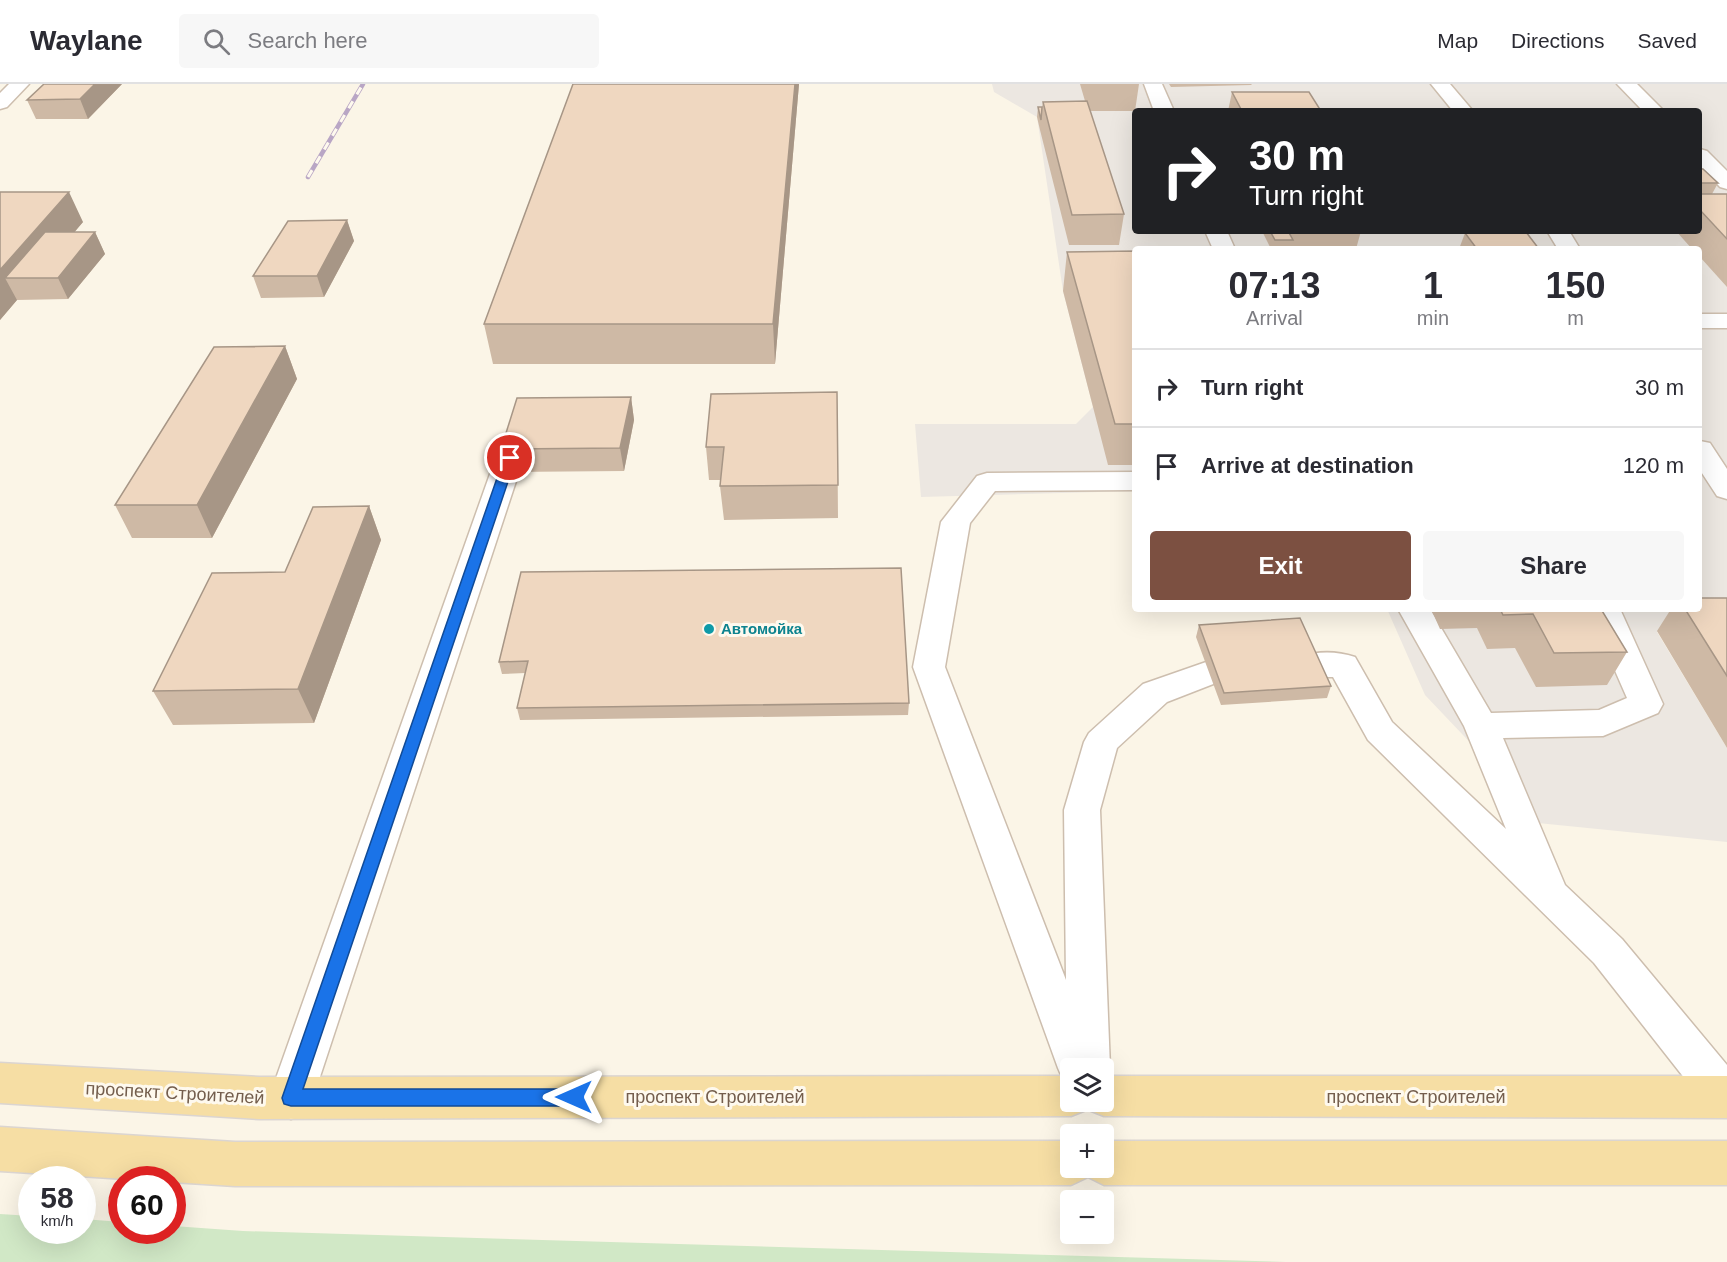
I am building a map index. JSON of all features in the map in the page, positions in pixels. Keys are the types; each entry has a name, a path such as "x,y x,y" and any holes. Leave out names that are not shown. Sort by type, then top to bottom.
{"main road":[{"name":"проспект Строителей","path":"0,1083 291,1098 1060,1096"},
{"name":"проспект Строителей","path":"1114,1096 1727,1098"},
{"path":"0,1149 235,1164 1060,1163"},
{"path":"1114,1163 1727,1163"}],"street":[{"path":"0,103 20,84"},
{"path":"1153,84 1163,108"},
{"path":"1440,84 1460,108"},
{"path":"1626,84 1651,108"},
{"path":"1704,164 1727,183"},
{"path":"1702,321 1727,321"},
{"path":"1702,452 1727,490"},
{"path":"291,1098 510,458"},
{"path":"1075,1058 929,667 956,522 987,482 1132,480"},
{"path":"1416,612 1481,726 1552,897"},
{"path":"1481,726 1603,723 1646,704 1605,612"},
{"path":"1311,665 1343,665 1380,731 1608,951 1727,1098"},
{"path":"1089,1058 1082,810 1101,742 1155,693 1209,673"}],"shaded area":[{"path":"992,84 1727,84 1727,631 1657,632 1727,748 1727,842 1528,822 1500,774 1425,695 1388,612 1702,612 1702,246 1132,246 1132,491 921,497 915,424 1076,424 1093,407 1063,291 1037,117 994,92"}],"green space":[{"path":"0,1214 18,1215 18,1244 96,1244 96,1220 108,1221 108,1244 186,1244 186,1227 243,1231 1286,1262 0,1262"}],"building":[{"path":"44,84 95,84 80,99 27,100"},
{"path":"573,84 795,84 773,324 484,324"},
{"path":"1232,92 1309,92 1319,108 1240,108"},
{"path":"1087,101 1124,214 1072,215 1043,102"},
{"path":"1038,107 1042,107 1041,120"},
{"path":"1702,169 1703,169 1718,183 1702,183"},
{"path":"0,192 69,192 0,270"},
{"path":"1702,194 1727,194 1727,239 1702,212"},
{"path":"347,220 317,276 253,276 288,221"},
{"path":"45,232 95,232 58,278 5,278"},
{"path":"1272,234 1290,234 1293,240 1275,240"},
{"path":"1466,234 1528,234 1537,246 1475,246"},
{"path":"1132,251 1132,424 1115,424 1067,252"},
{"path":"285,346 197,505 115,505 214,347"},
{"path":"837,392 838,485 720,486 724,447 706,447 711,394"},
{"path":"631,397 620,448 501,449 517,398"},
{"path":"369,506 298,689 153,691 212,573 285,572 313,507"},
{"name":"Автомойка","path":"901,568 909,703 517,708 528,661 499,662 521,572"},
{"path":"1702,598 1727,598 1727,676 1687,612 1702,612"},
{"path":"1502,612 1603,612 1627,652 1554,653 1533,614 1503,615"},
{"path":"1300,618 1331,686 1224,693 1199,625"}],"railway":[{"path":"308,177 363,84"}],"place":[{"name":"Автомойка","path":"709,629"}],"route":[{"path":"510,458 291,1098 574,1097"}]}
